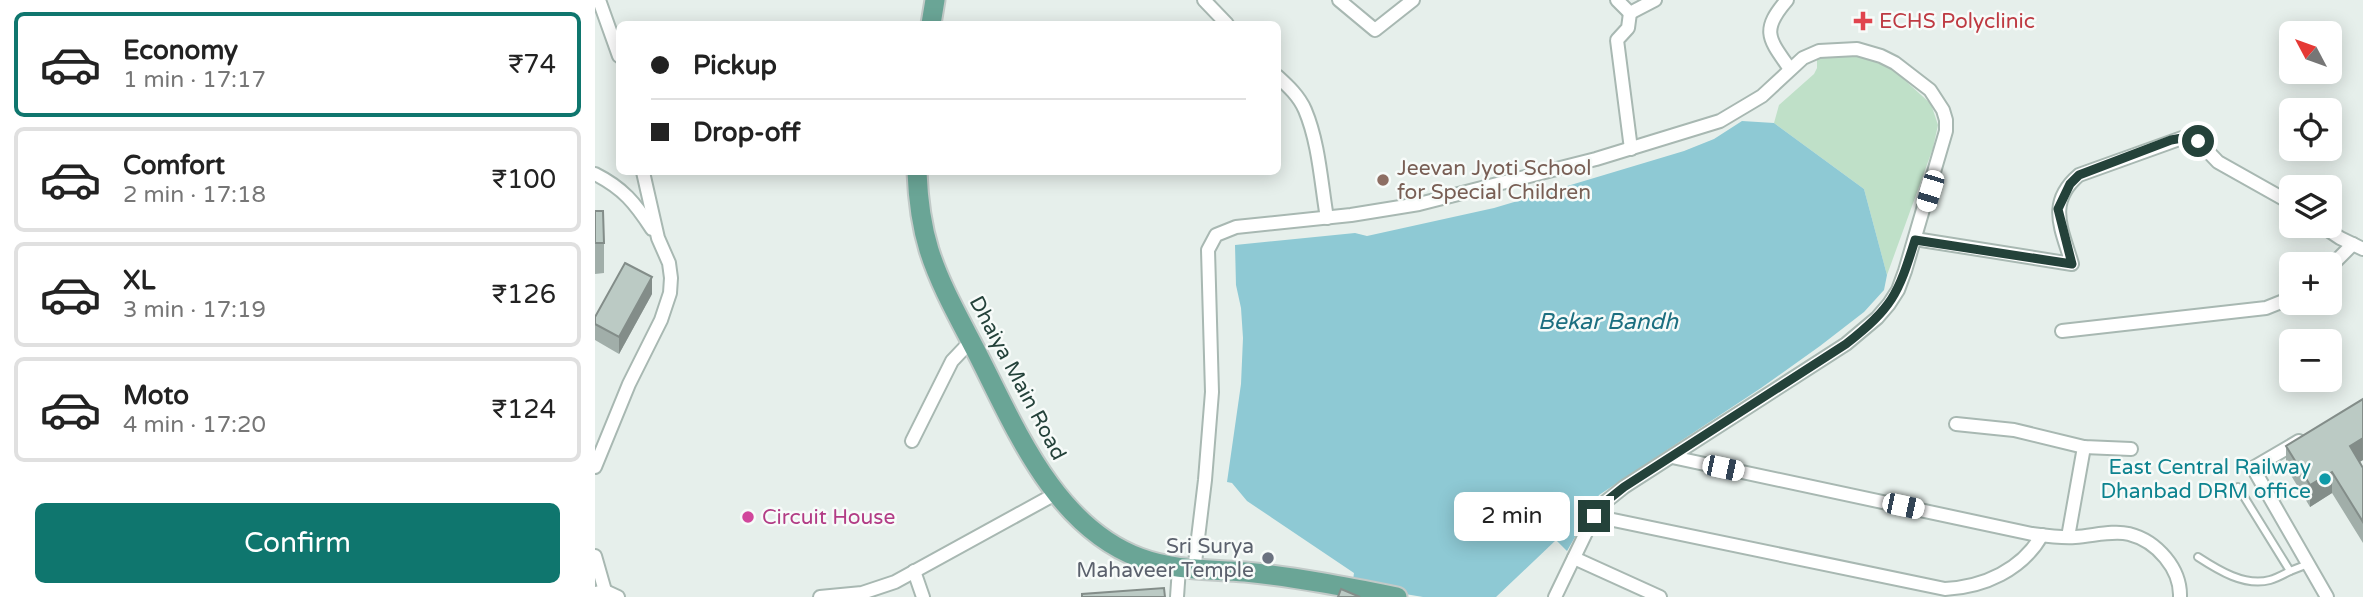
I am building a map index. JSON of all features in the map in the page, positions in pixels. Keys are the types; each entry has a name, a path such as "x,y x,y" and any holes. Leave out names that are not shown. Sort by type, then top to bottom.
{"main road":[{"path":"932,21 935,0"},
{"name":"Dhaiya Main Road","path":"917,175 922,224 938,277 1016,429 1057,493 1097,535 1140,558 1186,569 1306,579 1397,597"}],"street":[{"path":"600,0 616,46"},
{"path":"1339,0 1375,30 1413,0"},
{"path":"1617,0 1630,13"},
{"path":"1630,13 1655,0"},
{"path":"1787,0 1771,21 1768,30 1770,41 1790,69"},
{"path":"1207,1 1224,21"},
{"path":"1630,13 1628,28 1616,40 1631,149"},
{"path":"1177,597 1186,569 1205,480 1212,392 1208,250 1216,234 1236,227 1327,218 1419,204 1631,149 1720,121 1762,96 1803,58 1819,51 1857,49 1895,63 1930,89 1946,120 1946,131 1898,290 1877,318 1846,344 1611,497 1594,516 1555,597"},
{"path":"1281,80 1299,98 1305,109 1313,138 1327,218"},
{"path":"1915,240 2072,264 2058,209 2073,180 2079,175 2182,138 2198,141 2218,162 2279,196"},
{"path":"595,174 635,202 658,238 669,263 671,278 667,307 633,375 595,467"},
{"path":"644,175 658,238"},
{"path":"2342,237 2358,246 2342,258"},
{"path":"2063,331 2266,308 2279,303"},
{"path":"912,441 952,361 971,341"},
{"path":"1956,424 2014,430 2084,447 2131,449"},
{"path":"2308,435 2253,468 2327,597"},
{"path":"2068,537 2084,447"},
{"path":"1672,457 2042,535 2068,537 2117,533 2138,537 2167,559 2181,583 2180,597"},
{"path":"820,597 861,595 885,586 1057,493"},
{"path":"1594,516 1945,589 1973,585 2005,573 2028,555 2042,535"},
{"path":"595,556 600,592 618,597"},
{"path":"1574,558 1660,597"},
{"path":"914,572 923,597"}],"lane":[{"path":"2238,487 2290,571"},
{"path":"2198,557 2218,570 2243,580 2268,581 2308,564"}],"green space":[{"path":"1858,54 1888,65 1931,104 1938,125 1933,148 1887,275 1864,189 1774,123 1779,105 1814,74 1817,57"}],"water":[{"name":"Bekar Bandh","path":"1742,121 1774,123 1864,189 1887,275 1884,290 1864,312 1820,346 1599,495 1567,551 1556,540 1496,597 1423,597 1399,593 1353,580 1354,573 1247,501 1232,483 1227,482 1241,384 1243,338 1236,285 1235,245 1355,233 1367,236 1494,208 1684,151 1714,139"}],"building":[{"path":"595,211 603,211 604,243 595,243"},
{"path":"625,263 652,277 619,337 595,324 595,317"},
{"name":"East Central Railway Dhanbad DRM office","path":"2363,399 2363,438 2350,446 2363,468 2363,522 2332,472 2310,485 2286,446"},
{"path":"1164,588 1165,597 1082,597 1082,594"},
{"path":"1341,589 1360,597 1338,597"}],"place":[{"name":"ECHS Polyclinic","path":"1863,21"},
{"name":"Jeevan Jyoti School for Special Children","path":"1383,180"},
{"name":"East Central Railway Dhanbad DRM office","path":"2325,479"},
{"name":"Circuit House","path":"748,517"},
{"name":"Sri Surya Mahaveer Temple","path":"1268,558"}],"route":[{"path":"1594,516 1604,503 1624,487 1846,344 1877,318 1898,290 1915,240 2072,264 2058,209 2075,177 2171,140 2189,138 2198,141"}]}
